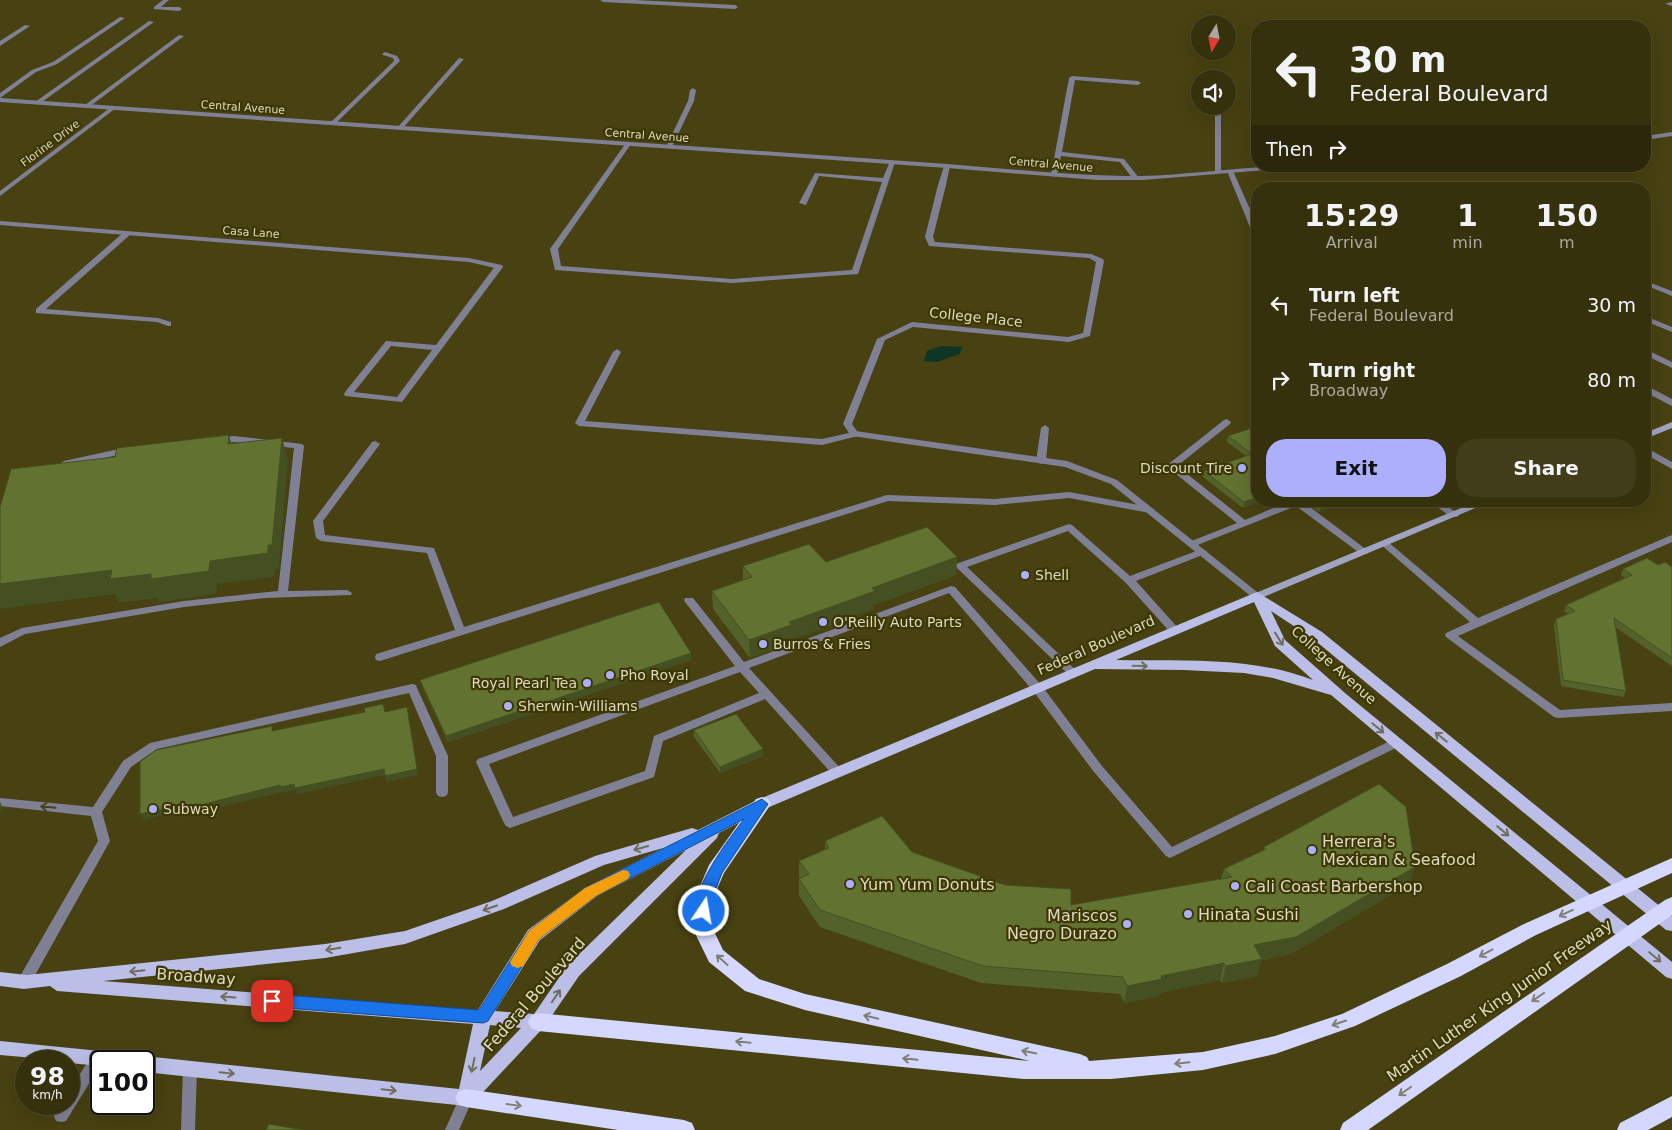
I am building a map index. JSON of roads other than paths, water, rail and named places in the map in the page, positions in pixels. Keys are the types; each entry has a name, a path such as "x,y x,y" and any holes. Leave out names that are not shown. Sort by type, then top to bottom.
{"highway":[{"path":"762,804 716,870 705,896 702,927 716,956 752,985 805,1002 1111,1070"},
{"path":"538,1022 1024,1070 1111,1070 1203,1061 1275,1045 1348,1020 1454,970 1529,930 1665,867"},
{"name":"Martin Luther King Junior Freeway","path":"1351,1130 1578,969 1672,906"},
{"path":"466,1098 684,1130"},
{"path":"1628,1130 1672,1106"}],"main road":[{"path":"1651,434 1672,425"},
{"name":"Federal Boulevard","path":"466,1098 483,1016 534,935 590,892 762,804 1174,630 1473,507"},
{"name":"College Avenue","path":"1257,596 1280,643 1340,696 1672,972"},
{"name":"College Avenue","path":"1257,596 1317,635 1672,924"},
{"path":"1091,665 1251,669 1302,679 1340,696"},
{"path":"24,982 325,951 405,937 498,905 600,860 721,825"},
{"name":"Federal Boulevard","path":"466,1098 538,1022 573,971 721,825"},
{"name":"Broadway","path":"0,979 483,1016 538,1022"},
{"path":"0,1048 90,1058"},
{"path":"155,1065 466,1098"}],"street":[{"path":"166,0 156,8 179,9"},
{"path":"603,0 735,7"},
{"path":"0,96 34,71 55,63 122,18"},
{"path":"38,102 151,22"},
{"path":"0,44 27,26"},
{"path":"87,106 181,36"},
{"path":"333,123 397,61 395,57 385,54"},
{"path":"400,128 461,59"},
{"path":"1054,175 1072,78 1138,83"},
{"path":"669,146 691,101 693,90"},
{"name":"Central Avenue","path":"0,100 669,146 1054,175 1135,178 1251,169"},
{"name":"Florine Drive","path":"0,194 113,108"},
{"path":"1218,115 1218,172"},
{"path":"1651,137 1672,134"},
{"path":"628,144 554,250 558,268 732,281 855,272 892,162"},
{"path":"1058,154 1122,160 1135,178"},
{"name":"College Place","path":"855,434 847,424 881,339 912,324 1069,340 1087,334 1100,262 1091,256 932,244 929,237 947,166"},
{"path":"1230,171 1251,220"},
{"path":"803,203 817,174 886,180"},
{"name":"Casa Lane","path":"0,224 469,260 499,267 438,348"},
{"path":"127,234 39,311 158,320 168,324"},
{"path":"1651,285 1672,294"},
{"path":"1651,321 1672,330"},
{"path":"389,343 438,348 399,400 348,394 389,343"},
{"path":"617,352 579,423 822,442 855,434 1067,464 1114,482 1257,596"},
{"path":"1651,355 1672,365"},
{"path":"1651,391 1672,403"},
{"path":"1227,422 1171,466 1243,523"},
{"path":"1041,461 1045,428"},
{"path":"205,442 234,439 299,446 282,592"},
{"path":"375,444 318,521 321,538 431,550 461,632"},
{"path":"58,466 120,451 139,449"},
{"path":"1651,454 1672,466"},
{"path":"380,657 887,498 995,502 1069,495 1150,510"},
{"path":"1192,544 1284,507"},
{"path":"1304,507 1364,552"},
{"path":"1443,507 1454,515"},
{"path":"1074,673 960,566 1069,527 1129,580 1174,630"},
{"path":"1672,538 1450,635 1558,714 1672,706"},
{"path":"1384,543 1477,623"},
{"path":"1129,580 1202,552"},
{"path":"767,694 658,739 650,774 510,823 482,762 950,589 1038,689 1098,769 1170,852 1396,743"},
{"path":"0,643 22,631 191,603 282,592 346,593"},
{"path":"689,600 742,667 837,772"},
{"path":"24,982 104,841 96,812 127,764 154,746 412,688 442,756 442,794"},
{"path":"0,802 96,812"},
{"path":"188,1130 190,1069"},
{"path":"61,1116 90,1070"},
{"path":"452,1130 466,1098"}],"place":[{"name":"Discount Tire","path":"1242,468"},
{"name":"Shell","path":"1025,575"},
{"name":"O'Reilly Auto Parts","path":"823,622"},
{"name":"Burros & Fries","path":"763,644"},
{"name":"Pho Royal","path":"610,675"},
{"name":"Royal Pearl Tea","path":"587,683"},
{"name":"Sherwin-Williams","path":"508,706"},
{"name":"Subway","path":"153,809"},
{"name":"Herrera's Mexican & Seafood","path":"1312,850"},
{"name":"Yum Yum Donuts","path":"850,884"},
{"name":"Cali Coast Barbershop","path":"1235,886"},
{"name":"Hinata Sushi","path":"1188,914"},
{"name":"Mariscos Negro Durazo","path":"1127,924"}]}
